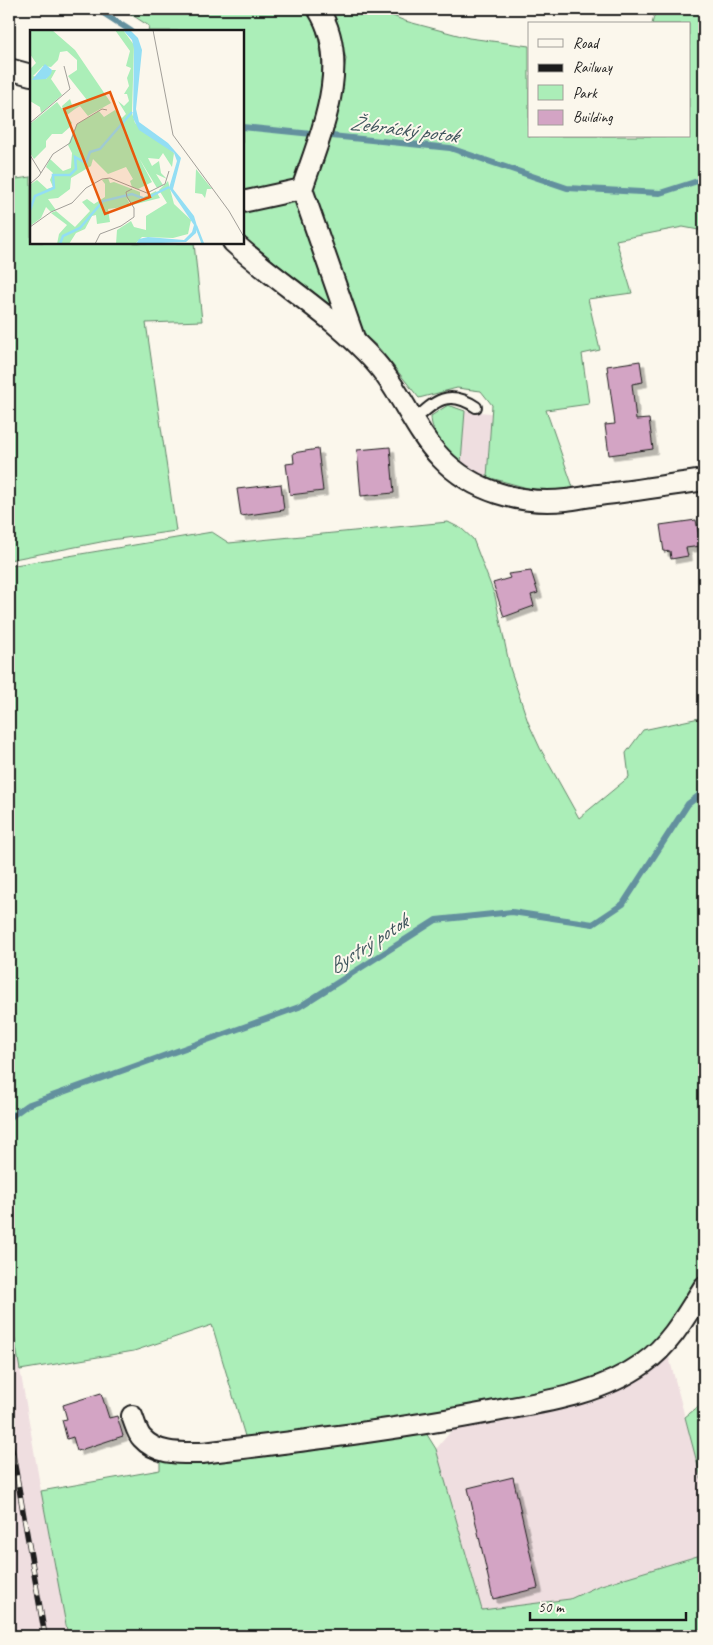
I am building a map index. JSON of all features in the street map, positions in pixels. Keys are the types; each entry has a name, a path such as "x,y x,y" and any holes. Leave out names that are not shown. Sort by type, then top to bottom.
{"street":[{"path":"318,9 323,16 332,46 333,73 325,120 302,189 354,340"},
{"path":"9,69 30,75"},
{"path":"244,202 302,189"},
{"path":"236,244 303,296 354,340 376,363 440,457 453,471 477,485 504,496 532,500 565,500 704,480"},
{"path":"132,1416 141,1438 156,1448 176,1453 202,1453 413,1426 562,1398 614,1381 645,1363 682,1324 704,1287"}],"lane":[{"path":"414,421 426,409 451,397 463,398 476,406"}],"shaded area":[{"path":"465,411 491,413 487,477 461,463"},
{"path":"9,1305 41,1491 68,1636 9,1636"},
{"path":"669,1357 704,1489 704,1554 598,1586 570,1599 482,1610 436,1449 452,1430 597,1400 645,1375"}],"green space":[{"path":"117,9 309,9 316,28 322,66 320,92 311,135 332,133 346,59 336,20 330,9 376,9 405,21 469,38 528,46 528,138 690,138 690,22 653,22 656,9 704,9 704,231 683,227 616,240 632,293 588,299 600,350 582,354 589,404 546,410 574,490 535,490 487,477 492,405 481,391 457,388 419,398 379,348 339,312 244,238 244,30 148,30 149,26 126,11"},
{"path":"30,177 30,244 194,244 202,321 146,323 176,531 111,540 9,560 9,180"},
{"path":"448,405 465,411 461,463 441,443 432,423 431,416"},
{"path":"448,522 462,529 473,539 495,596 510,668 528,722 540,748 579,818 629,777 626,753 643,730 704,717 704,1269 656,1344 616,1373 559,1394 247,1443 212,1325 134,1351 20,1370 9,1305 9,566 212,532 229,543"},
{"path":"704,1402 704,1489 685,1417"},
{"path":"426,1433 436,1449 482,1610 570,1599 598,1586 704,1554 704,1636 68,1636 41,1491 160,1470 160,1461 228,1461 318,1450"}],"building":[{"path":"640,361 643,382 632,384 636,420 649,419 653,449 609,455 605,425 615,424 607,366"},
{"path":"390,447 394,493 361,496 357,450"},
{"path":"318,449 323,491 290,495 286,464 294,463 293,453"},
{"path":"281,484 284,510 241,516 237,489"},
{"path":"696,520 701,546 686,548 688,556 671,559 670,551 664,552 660,525"},
{"path":"531,571 538,593 531,595 534,606 504,617 493,583 510,578 508,574"},
{"path":"101,1393 109,1418 117,1416 123,1436 77,1451 73,1437 67,1439 62,1420 67,1419 63,1405"},
{"path":"513,1477 538,1588 493,1599 468,1488"}],"waterway":[{"name":"Žebrácký potok","path":"97,9 129,30"},
{"name":"Žebrácký potok","path":"244,127 450,148 567,188 660,193 704,179"},
{"name":"Bystrý potok","path":"9,1118 27,1105 299,1007 436,920 512,912 593,924 623,904 688,804 701,794 704,794"}],"railway":[{"path":"9,1432 45,1636"}]}
